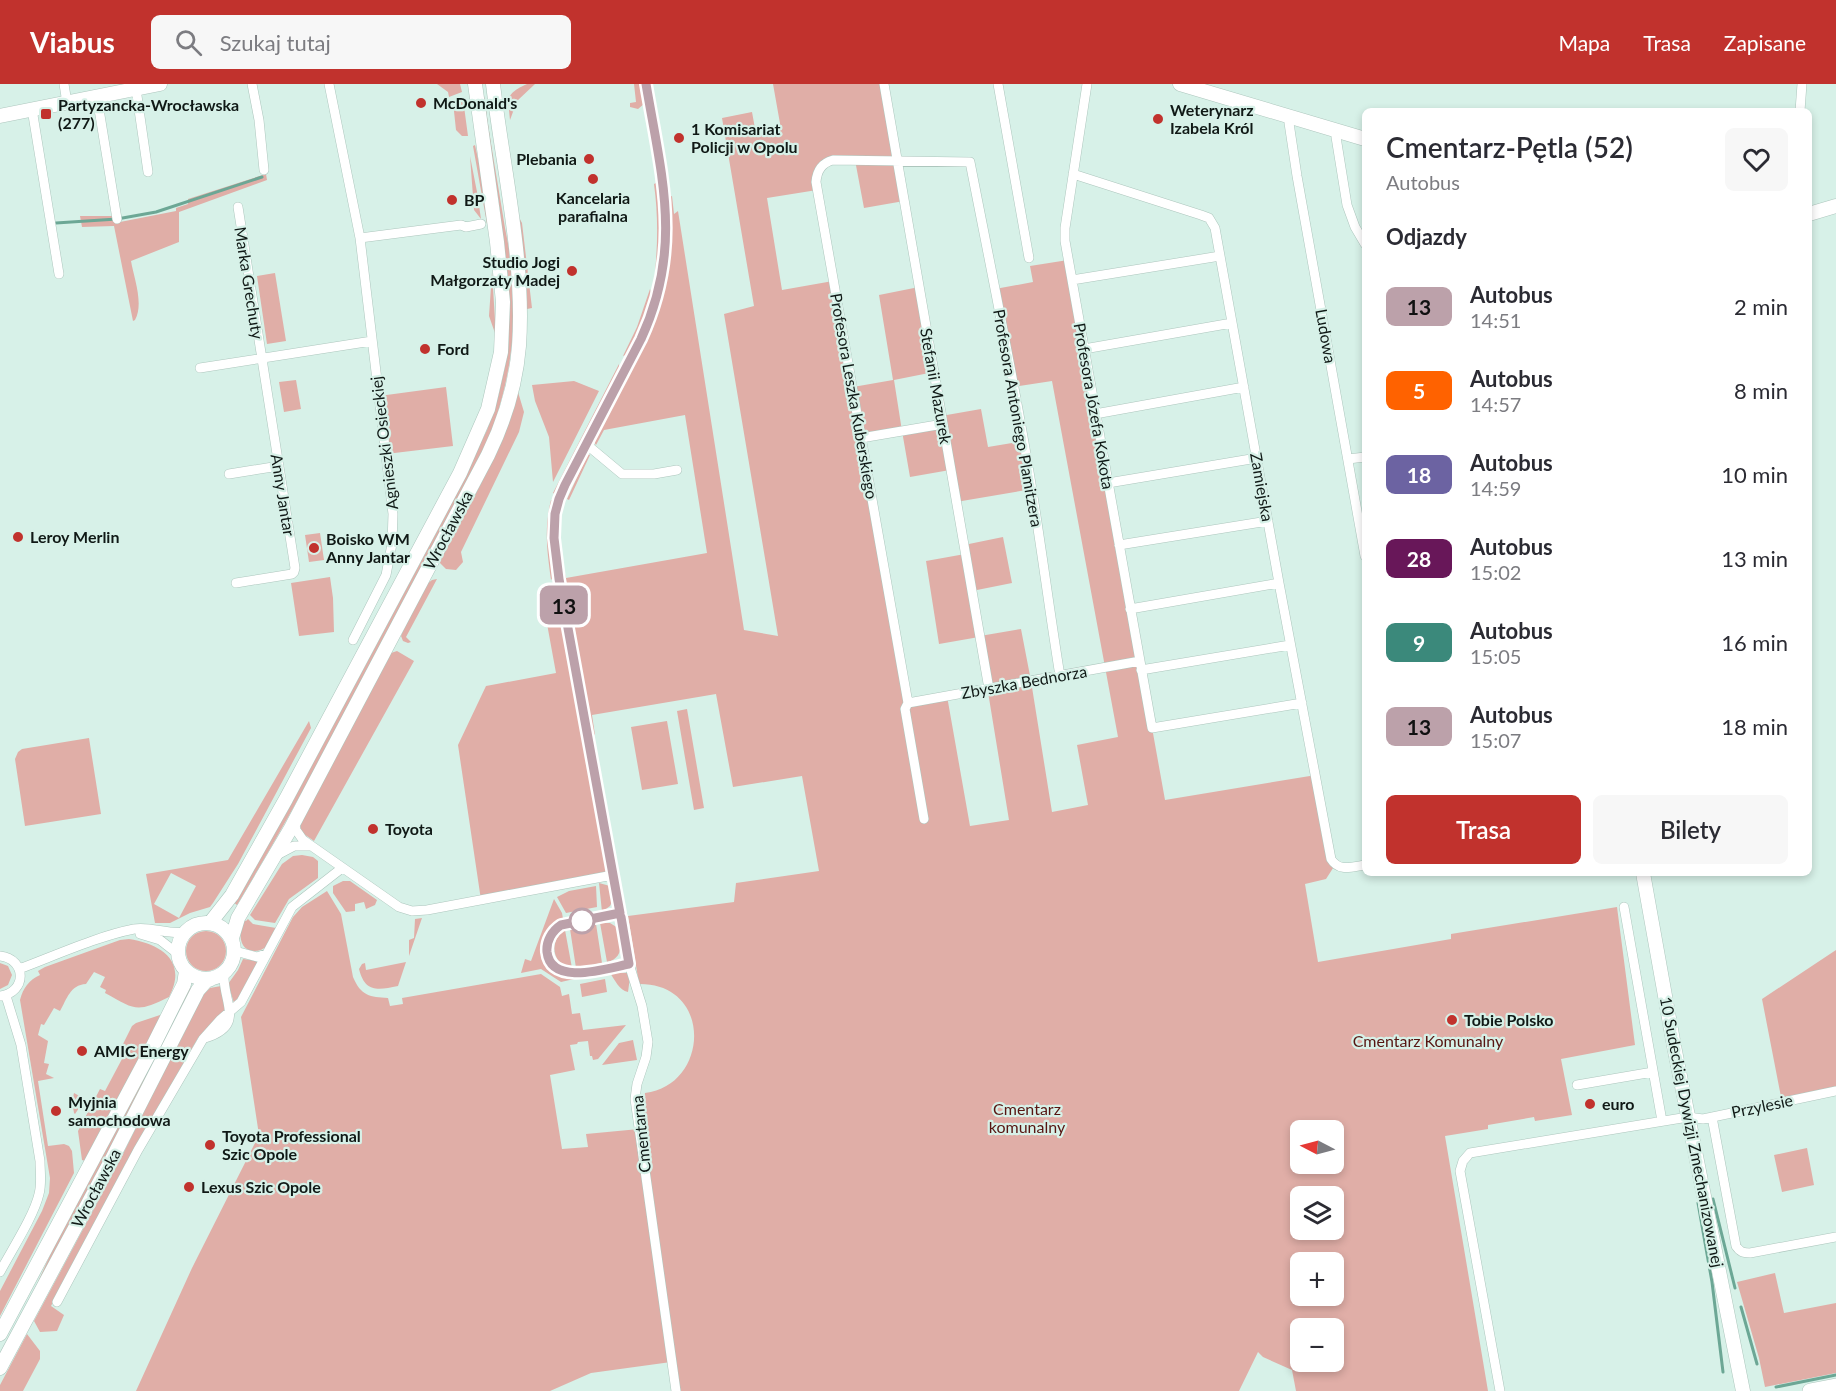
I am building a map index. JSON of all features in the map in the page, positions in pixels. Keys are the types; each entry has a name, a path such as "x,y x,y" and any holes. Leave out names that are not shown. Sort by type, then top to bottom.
{"main road":[{"path":"0,116 67,103 103,92 160,84"},
{"name":"Wrocławska","path":"210,923 232,895 286,799 460,473 488,409 501,352 503,302 475,84"},
{"path":"494,91 504,84"},
{"path":"1180,84 1362,138"},
{"name":"Wrocławska","path":"233,945 238,918 294,821 500,429 509,399 519,348 520,308 516,251 494,91"},
{"path":"1812,213 1836,206"},
{"name":"10 Sudeckiej Dywizji Zmechanizowanej","path":"1644,876 1672,1035 1742,1387"},
{"path":"210,923 220,926 233,945 231,966 225,973 211,979 200,979 186,971 180,963 179,942 185,932 196,924 210,923"},
{"name":"Wrocławska","path":"0,1334 150,1052 184,984 186,971"},
{"name":"Wrocławska","path":"0,1368 117,1149 198,990 211,979"},
{"path":"1810,1391 1836,1386"}],"street":[{"path":"64,84 67,103"},
{"path":"252,84 259,120 264,170"},
{"name":"Agnieszki Osieckiej","path":"329,84 360,237 393,514 392,544 386,575 353,640"},
{"name":"Cmentarna","path":"646,84 665,200 664,266 655,305 647,325 559,499 555,514 554,538 559,579 630,968 642,1006 648,1042 635,1099 676,1391"},
{"name":"Stefanii Mazurek","path":"884,84 988,689"},
{"path":"998,84 1029,258"},
{"name":"Profesora Józefa Kokota","path":"1087,84 1064,234 1152,728 1302,703"},
{"path":"1800,108 1802,84"},
{"path":"136,89 148,172"},
{"path":"103,92 117,219"},
{"path":"32,110 59,274"},
{"name":"Ludowa","path":"1290,116 1289,123 1297,176 1362,530"},
{"path":"1337,131 1347,205 1362,238"},
{"name":"Profesora Leszka Kuberskiego","path":"924,819 905,709 908,703 817,190 817,177 823,164 833,160 970,162"},
{"name":"Profesora Antoniego Plamitzera","path":"970,162 1026,452 1060,676"},
{"name":"Zamiejska","path":"1073,174 1209,218 1215,228 1331,859 1340,868 1362,865"},
{"name":"Marka Grechuty","path":"238,207 261,358"},
{"path":"360,237 481,224"},
{"path":"1072,280 1220,256"},
{"path":"1083,349 1233,323"},
{"name":"Marka Grechuty","path":"200,368 372,341"},
{"name":"Anny Jantar","path":"236,583 294,572 261,358"},
{"path":"1095,414 1244,387"},
{"path":"861,438 943,424"},
{"path":"586,444 622,474 654,474 677,470"},
{"path":"1348,459 1362,457"},
{"path":"1108,483 1257,458"},
{"path":"230,474 279,466"},
{"path":"1119,545 1268,521"},
{"path":"1130,609 1279,583"},
{"name":"Zbyszka Bednorza","path":"908,703 1060,676 1290,645"},
{"path":"294,821 299,835 311,846 399,907 418,911 614,875"},
{"path":"274,856 294,846 311,846"},
{"path":"231,1012 241,1002 292,907 342,868"},
{"path":"1624,907 1662,1121"},
{"path":"19,969 143,928 185,932"},
{"path":"126,932 160,940 178,954"},
{"path":"233,945 257,957 266,954"},
{"path":"0,956 11,959 19,969 19,982 12,993 3,996 21,1045 41,1177 35,1206 0,1272"},
{"path":"57,1302 138,1150 203,1039 223,1029 230,1018 231,1012 225,995 225,973"},
{"path":"1577,1085 1653,1072"},
{"name":"Przylesie","path":"1500,1391 1460,1171 1463,1161 1470,1153 1688,1117 1703,1119 1836,1091"},
{"path":"1712,1117 1736,1246 1739,1250 1750,1253 1836,1237"}],"green space":[{"path":"437,84 460,84 462,92 449,97 448,92"},
{"path":"527,84 535,84 517,101 510,120 511,94"},
{"path":"634,84 641,84 644,104 638,109 630,107 630,103 636,102"},
{"name":"Cmentarz komunalny","path":"773,84 884,84 904,201 864,208 855,160 823,164 817,190 767,198 782,290 833,281 853,387 893,380 879,295 919,287 934,372 894,380 902,431 862,438 908,703 947,696 970,826 1009,820 979,637 939,644 926,561 965,554 964,545 1003,537 1012,583 972,591 980,636 1021,629 1052,812 1088,805 1077,745 1118,737 1052,381 1013,387 995,289 1033,282 1030,266 1068,260 1165,800 1316,775 1335,865 1326,879 1305,884 1318,962 1451,939 1451,934 1617,907 1635,1045 1561,1059 1572,1115 1535,1121 1534,1117 1488,1125 1488,1129 1445,1136 1488,1391 1296,1391 1292,1372 1344,1372 1344,1318 1290,1318 1290,1369 1263,1357 1258,1352 1239,1391 676,1391 671,1362 591,1373 550,1391 136,1391 192,1268 259,1135 241,1017 293,917 302,907 327,891 341,914 356,983 367,994 388,998 390,1006 403,1004 402,998 541,974 560,987 562,996 569,994 572,1014 580,1013 583,1030 626,1025 598,1059 593,1060 590,1056 588,1041 570,1045 575,1070 550,1075 562,1149 588,1147 586,1134 639,1129 645,1093 666,1086 682,1072 691,1055 694,1035 691,1016 680,999 663,988 639,984 628,916 734,902 736,883 819,871 802,776 733,787 716,694 592,715 595,735 592,732 589,716 584,716 613,875 481,900 458,745 486,686 556,673 541,591 564,578 559,549 566,578 707,553 685,415 604,430 596,445 594,442 599,431 592,432 655,305 666,229 672,220 670,197 672,196 674,214 678,211 744,630 778,636 724,314 754,306 722,118 752,112 756,134 781,129"},
{"path":"482,96 484,96 513,278 510,358 497,416 490,436 367,672 271,848 237,905 233,902 288,810 442,522 487,430 498,397 506,362 509,332 509,286"},
{"path":"463,99 468,136 462,136 456,130 453,102"},
{"path":"475,145 482,177 488,224 473,146"},
{"path":"470,156 477,192 481,219 474,210"},
{"path":"266,174 267,180 179,212 179,242 131,261 139,306 138,314 133,321 114,226 82,227 80,216 114,216 120,222 176,211 176,208 188,204 188,199"},
{"path":"656,183 661,223 655,272 657,228 654,184"},
{"path":"515,210 522,223 532,308 527,309 525,281"},
{"path":"492,272 496,336 489,316"},
{"path":"275,273 286,341 267,344 257,276"},
{"path":"650,289 650,303 643,321 628,354 623,356 637,327"},
{"path":"619,364 619,370 555,494 553,493"},
{"path":"296,380 301,409 284,412 279,382"},
{"path":"574,381 599,391 553,482 549,437 535,401 532,385"},
{"path":"446,387 453,446 386,454 379,396"},
{"path":"518,392 524,412 519,432 461,552 463,562 456,570 446,569 440,560 494,457"},
{"path":"981,409 988,447 1024,441 1032,489 956,502 950,470 910,477 902,431 942,424 941,416"},
{"path":"588,454 590,455 569,500 567,499"},
{"path":"551,500 553,501 549,539 553,577 551,580 547,530"},
{"name":"Boisko WM Anny Jantar","path":"320,533 324,560 309,562 305,535"},
{"path":"330,577 334,632 299,636 291,583"},
{"path":"437,579 406,637 411,642 403,641 401,636 403,631 427,584"},
{"path":"397,651 414,661 314,841 301,832 300,822 391,653"},
{"path":"687,709 704,808 694,810 677,711"},
{"path":"309,721 311,728 238,864 210,907 190,913 170,923 155,923 146,874 228,860","holes":["171,873 196,886 179,918 154,904"]},
{"path":"667,721 678,784 642,790 631,727"},
{"path":"89,738 101,814 25,826 15,759 18,752 22,749"},
{"path":"293,856 313,857 318,861 318,878 289,899 275,923 255,920 250,915 282,864"},
{"path":"343,881 350,881 377,900 375,905 366,909 364,902 355,904 355,911 346,912 333,893 333,886"},
{"path":"599,883 610,886 614,898 610,906 602,912"},
{"path":"596,886 597,907 566,913 557,897 569,891"},
{"path":"554,899 563,919 545,934 542,954 545,963 552,971 574,979 561,982 541,969 521,973 525,959 531,961"},
{"path":"422,918 409,956 409,940 414,938 415,919"},
{"path":"242,919 246,921 248,919 253,924 276,928 266,947 254,951 242,944"},
{"path":"600,923 610,923 618,928 620,938 617,957 607,962"},
{"path":"596,924 602,963 576,968 570,929"},
{"path":"565,930 572,968 560,962 555,952 556,940"},
{"path":"206,931 214,932 220,937 225,943 225,959 220,965 214,970 206,971 198,970 192,965 187,959 186,951 187,943 192,937 198,932"},
{"path":"129,939 151,945 168,956 175,973 174,984 169,997 149,1006 136,1007 105,993 106,990 100,987 105,977 94,972 86,984 73,990 60,1011 54,1008 44,1025 41,1024 38,1035 48,1041 44,1063 49,1064 46,1074 54,1078 38,1081 48,1146 64,1144 69,1146 72,1151 74,1173 0,1316 0,1291 42,1211 49,1193 50,1178 21,996 30,982 40,975 38,971 45,967 120,940"},
{"path":"1836,950 1836,1091 1782,1102 1762,999"},
{"path":"243,959 258,961 234,1003 228,984"},
{"path":"406,962 398,986 378,989 365,982 359,969 365,963 366,970"},
{"path":"0,963 8,966 12,975 8,985 0,989"},
{"path":"610,973 627,973 630,977 628,992 622,989"},
{"path":"605,979 607,992 582,997 580,984"},
{"path":"186,986 192,989 150,1076 0,1355 37,1284"},
{"path":"221,986 227,1009 198,1038 124,1167 51,1306 64,1315 57,1331 40,1332 34,1321 119,1162 200,998 210,988"},
{"path":"160,1015 126,1086 85,1161 82,1160 78,1131 100,1089 105,1091 122,1059 117,1056 132,1026"},
{"path":"633,1040 637,1060 602,1065 619,1043"},
{"path":"74,1093 85,1099 75,1114 72,1101"},
{"path":"1807,1148 1814,1185 1782,1192 1774,1155"},
{"path":"1775,1273 1784,1313 1836,1303 1836,1373 1765,1387 1737,1282"},
{"path":"27,1334 40,1351 40,1359 23,1391 0,1391 0,1385"}],"waterway":[{"path":"56,223 117,219 156,212 262,177"},
{"path":"1713,1199 1735,1288"},
{"path":"1698,1203 1712,1282 1723,1372"},
{"path":"1741,1307 1757,1364"},
{"path":"1776,1387 1836,1375"}],"bus line":[{"name":"13","path":"621,917 629,964 568,973 562,972 552,964 548,957 548,943 561,925 620,913 559,579 554,538 555,514 559,499 641,339 652,314 661,281 666,251 666,207 646,84"}],"place":[{"name":"McDonald's","path":"421,103"},
{"name":"Partyzancka-Wrocławska (277)","path":"46,114"},
{"name":"Weterynarz Izabela Król","path":"1158,119"},
{"name":"1 Komisariat Policji w Opolu","path":"679,138"},
{"name":"Plebania","path":"589,159"},
{"name":"Kancelaria parafialna","path":"593,179"},
{"name":"BP","path":"452,200"},
{"name":"Studio Jogi Małgorzaty Madej","path":"572,271"},
{"name":"Ford","path":"425,349"},
{"name":"Leroy Merlin","path":"18,537"},
{"name":"Boisko WM Anny Jantar","path":"314,548"},
{"name":"Toyota","path":"373,829"},
{"name":"Tobie Polsko","path":"1452,1020"},
{"name":"AMIC Energy","path":"82,1051"},
{"name":"euro","path":"1590,1104"},
{"name":"Myjnia samochodowa","path":"56,1111"},
{"name":"Toyota Professional Szic Opole","path":"210,1145"},
{"name":"Lexus Szic Opole","path":"189,1187"}],"park label":[{"name":"Cmentarz Komunalny","path":"1428,1041"}]}
